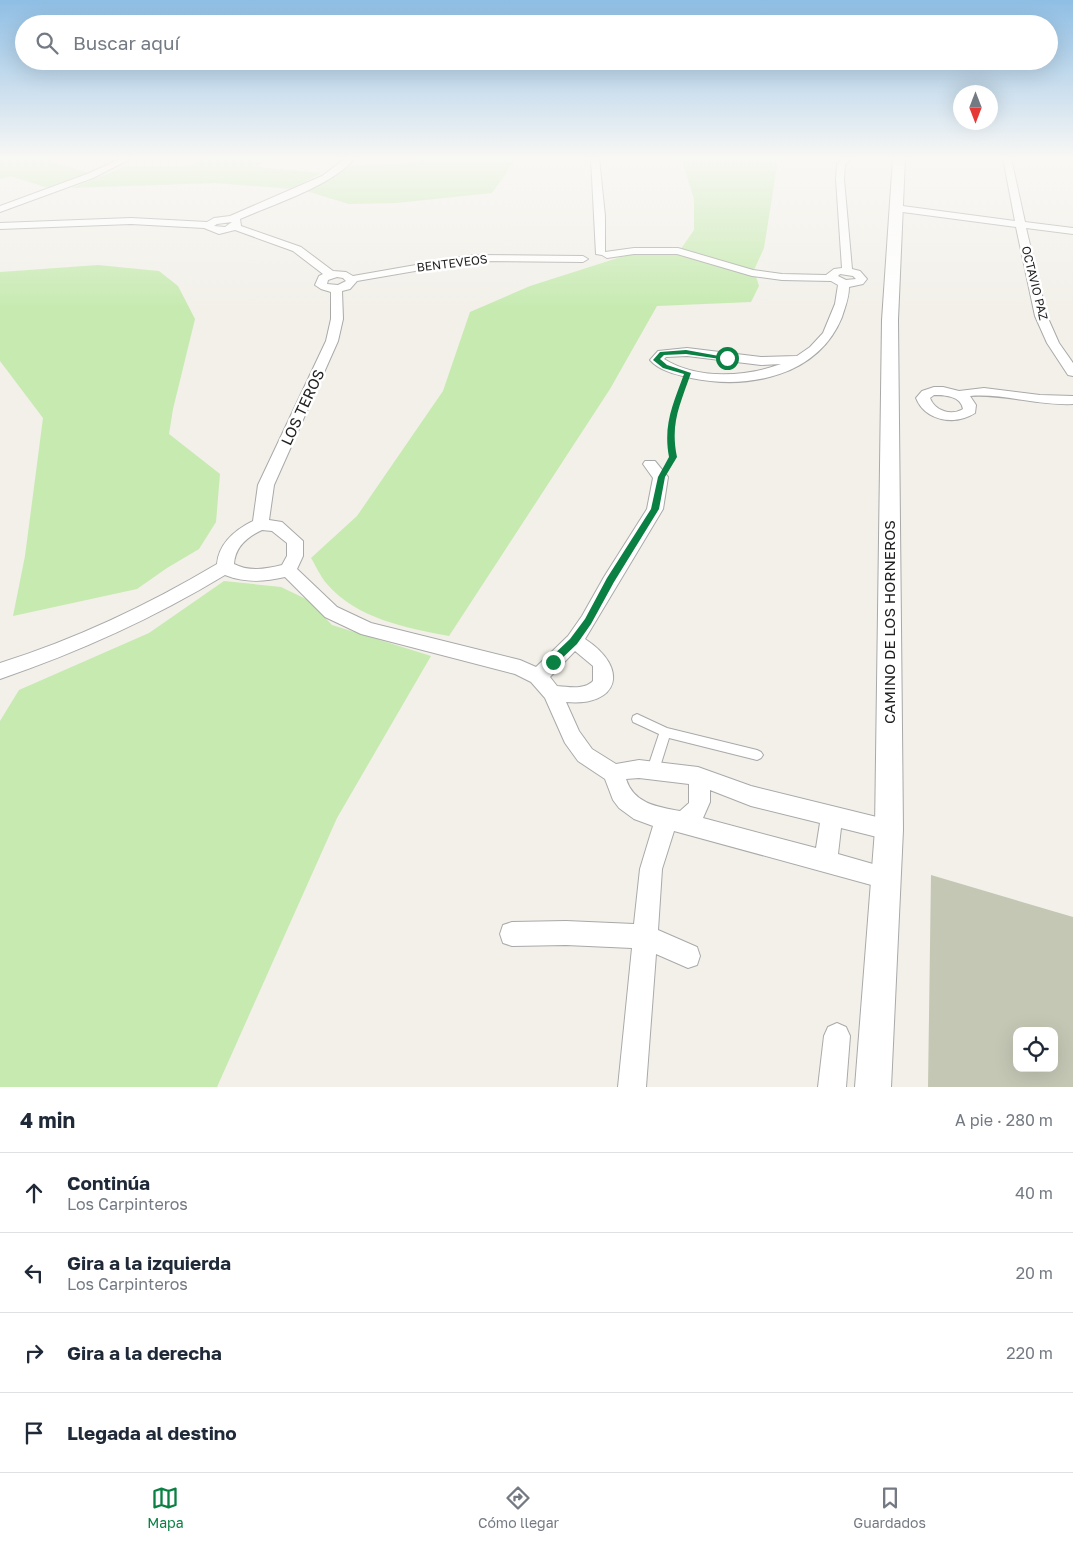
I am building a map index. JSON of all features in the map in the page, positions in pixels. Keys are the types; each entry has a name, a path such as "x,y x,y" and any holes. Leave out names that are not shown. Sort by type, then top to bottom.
{"street":[{"path":"0,226 131,221 209,224 211,230 219,231 263,209"},
{"path":"599,209 604,253"},
{"path":"842,209 847,270"},
{"name":"CAMINO DE LOS HORNEROS","path":"873,1087 889,830 890,320 895,209"},
{"path":"919,209 1073,225"},
{"name":"OCTAVIO PAZ","path":"1018,209 1041,316 1052,343 1068,356 1073,372"},
{"path":"1020,220 1073,231"},
{"path":"234,223 297,249 331,275"},
{"name":"BENTEVEOS","path":"352,279 473,258 583,259 582,256 585,252 678,250 752,273 782,277 838,280"},
{"path":"799,360 761,361 686,352 662,354 656,360 665,366 688,373 720,378 744,378 763,374 799,360 809,354 827,336 844,297 838,280 832,273 847,270 856,273 862,280 853,284 838,280"},
{"path":"342,274 352,279 349,285 336,289 321,285 323,278 331,275 342,274"},
{"name":"LOS TEROS","path":"260,524 266,485 332,341 337,319 336,289"},
{"path":"958,395 965,392 983,392 1032,399 1073,400"},
{"path":"538,677 574,641 588,621 610,581 655,509 662,477 650,464"},
{"path":"0,671 36,660 105,631 181,594 225,567 228,551 234,542 241,534 260,524 276,526 295,541 294,560 288,570 251,576 232,572 225,567"},
{"path":"288,570 331,612 367,629 520,668 538,677 552,693 572,737 585,755 614,774 617,788 633,807 645,814 675,820 886,878"},
{"path":"552,693 582,696 599,688 603,680 604,673 598,658 574,641"},
{"path":"614,774 626,770 653,770 698,776 752,796 889,830"},
{"path":"675,820 692,816 698,808 701,799 698,776"},
{"path":"826,861 832,815"},
{"path":"632,1087 651,869 675,820"},
{"path":"512,934 566,933 645,937 688,956"},
{"path":"832,1087 837,1036"}],"lane":[{"path":"637,719 665,732 757,755"},
{"path":"653,770 665,732"}],"path":[{"path":"662,477 673,457 670,440 671,421 688,373"}],"shaded area":[{"path":"931,875 1073,917 1073,1087 928,1087"}],"green space":[{"path":"694,209 770,209 764,248 754,270 759,286 751,302 657,306 610,389 449,636 384,620 353,606 339,596 325,581 311,558 357,516 443,391 470,312 530,286 627,255 678,253 694,230"},
{"path":"98,265 159,271 178,286 195,319 173,409 169,434 220,474 216,522 199,549 137,589 13,616 25,556 43,418 0,361 0,272"},
{"path":"224,581 281,587 308,600 332,625 431,656 337,818 217,1087 0,1087 0,721 19,690 149,633"}],"route":[{"path":"553,662 574,641 588,621 610,581 655,509 662,477 673,457 670,440 671,421 688,373 665,366 656,360 662,354 686,352 727,358"}]}
